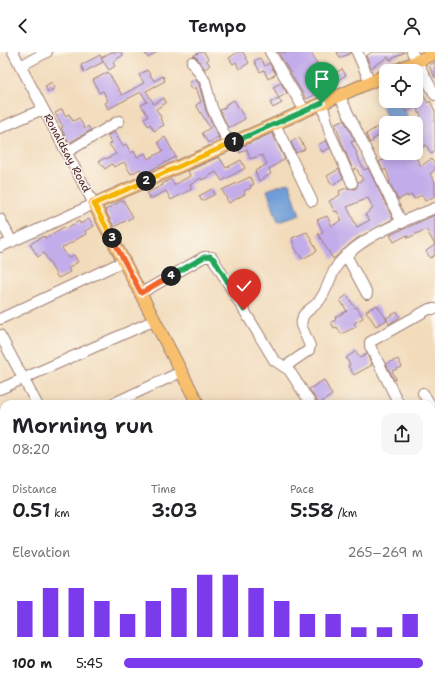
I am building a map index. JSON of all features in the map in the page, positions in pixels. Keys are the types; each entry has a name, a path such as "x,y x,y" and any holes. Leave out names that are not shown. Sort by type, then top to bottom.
{"main road":[{"path":"404,64 414,57 435,53"},
{"path":"94,204 379,78"},
{"name":"Ronaldsay Road","path":"94,204 196,400"}],"street":[{"name":"Ronaldsay Road","path":"13,52 94,204"},
{"path":"20,66 47,52"},
{"path":"270,52 305,111"},
{"path":"356,52 370,82"},
{"path":"414,57 435,95"},
{"path":"192,62 205,81 212,108 229,144"},
{"path":"340,95 402,223"},
{"path":"322,103 330,133 352,183"},
{"path":"0,128 43,109"},
{"path":"67,152 119,121"},
{"path":"275,124 312,200"},
{"path":"0,247 7,240 24,236 94,204"},
{"path":"141,293 204,257 212,257 274,360 280,365 286,366 309,350 310,346 301,326 303,316 319,301 338,264 346,256 374,236 435,208"},
{"path":"0,219 7,240"},
{"path":"346,256 367,294"},
{"path":"0,319 124,261"},
{"path":"397,400 369,344 370,342 429,310 435,310"},
{"path":"0,389 155,320"},
{"path":"0,335 35,400"},
{"path":"286,366 308,400"},
{"path":"121,400 181,372"},
{"path":"423,393 427,400"}],"water":[{"path":"383,108 404,108 407,116 386,116"},
{"path":"289,182 300,215 278,222 267,190"}],"building":[{"path":"111,52 121,52 123,55 113,62 115,66 109,70 101,58"},
{"path":"144,52 157,52 148,58"},
{"path":"200,52 204,52 208,59 206,60 210,65 205,69 197,58 193,56"},
{"path":"238,52 243,52 249,63 239,69 236,62 233,64 229,58"},
{"path":"278,52 311,52 322,74 323,73 325,76 332,71 334,74 342,69 346,75 330,85 331,87 306,99"},
{"path":"337,52 351,52 351,53 340,58"},
{"path":"372,52 405,52 390,60 388,57 371,68 366,56"},
{"path":"100,55 103,62 84,72 81,65"},
{"path":"260,58 265,66 269,63 276,74 268,79 264,70 260,72 254,61"},
{"path":"435,62 435,78 429,66"},
{"path":"147,70 154,81 163,76 165,81 146,91 154,104 164,98 166,103 156,109 164,125 154,131 150,124 148,126 144,118 148,116 141,105 147,102 141,92 108,109 105,103 108,101 103,91 99,93 93,80 108,72 122,95 144,83 139,75"},
{"path":"196,79 199,84 206,111 220,140 218,137 208,143 202,133 210,128 196,105 201,102 196,87 192,89 189,83"},
{"path":"52,82 55,88 48,92 45,86"},
{"path":"281,83 287,93 279,98 273,87"},
{"path":"423,94 428,103 430,101 435,111 435,152 431,154 426,145 423,147 423,116 421,116 417,108 423,108"},
{"path":"278,98 282,103 273,108 270,103"},
{"path":"234,100 245,119 228,128 220,110"},
{"path":"404,108 414,108 406,112"},
{"path":"62,109 65,116 69,114 73,121 79,118 85,129 88,126 91,130 69,143 61,128 63,127 55,113"},
{"path":"344,120 355,141 351,142 357,153 356,154 364,170 368,168 393,219 356,239 333,259 318,234 323,232 317,220 327,216 332,226 342,220 337,211 335,212 329,201 340,195 339,191 346,188 355,189 358,182 363,180 356,168 353,170 335,123","holes":["368,198 373,208 365,215 370,220 357,227 347,207"]},
{"path":"379,126 379,136 370,143 366,134"},
{"path":"114,132 123,146 126,144 131,153 134,151 137,157 145,153 148,159 163,151 158,142 165,137 176,157 143,174 140,169 131,174 124,162 114,167 112,164 105,169 99,161 116,154 109,144 112,143 107,136"},
{"path":"272,133 285,159 269,169 271,174 259,181 255,171 267,164 262,155 250,159 247,149 240,153 238,148"},
{"path":"299,137 305,149 296,153 291,142"},
{"path":"326,140 330,148 322,152 318,145"},
{"path":"219,157 226,168 241,160 245,168 222,181 216,172 202,180 201,178 190,185 192,189 171,200 166,191 150,199 147,193 171,179 174,185 190,176 188,171"},
{"path":"431,159 435,164 435,170 430,174 435,182 435,196 425,201 422,195 414,199 412,195 408,197 407,195 398,200 389,181 386,169 383,171 379,162 383,160 417,160 421,166"},
{"path":"339,169 343,178 332,185 327,176"},
{"path":"250,177 254,184 250,186 251,188 244,191 245,194 229,203 222,190"},
{"path":"212,189 215,194 202,201 199,196"},
{"path":"123,200 133,217 114,227 105,210"},
{"path":"435,215 435,245 426,229 408,238 407,235 394,242 390,235"},
{"path":"89,219 94,226 85,231 86,234 62,248 68,258 74,255 78,262 68,268 70,272 58,278 44,253 38,257 30,244 44,236 45,238 64,227 65,229 79,221 80,224"},
{"path":"307,232 317,251 302,259 295,248 292,238"},
{"path":"435,245 435,255 430,258 426,251"},
{"path":"347,295 355,308 357,307 363,318 354,323 356,327 341,334 337,327 334,328 331,322 336,320 335,317 347,311 340,300"},
{"path":"377,305 387,320 376,326 366,311"},
{"path":"397,312 400,317 389,324 386,318"},
{"path":"356,351 360,358 367,354 372,365 354,375 348,366 350,365 346,358"},
{"path":"398,359 402,367 392,371 396,379 394,380 386,364"},
{"path":"324,380 332,395 325,400 316,400 309,389"}],"route":[{"path":"244,310 214,259 210,256 204,257 141,293 94,204 322,103"}]}
